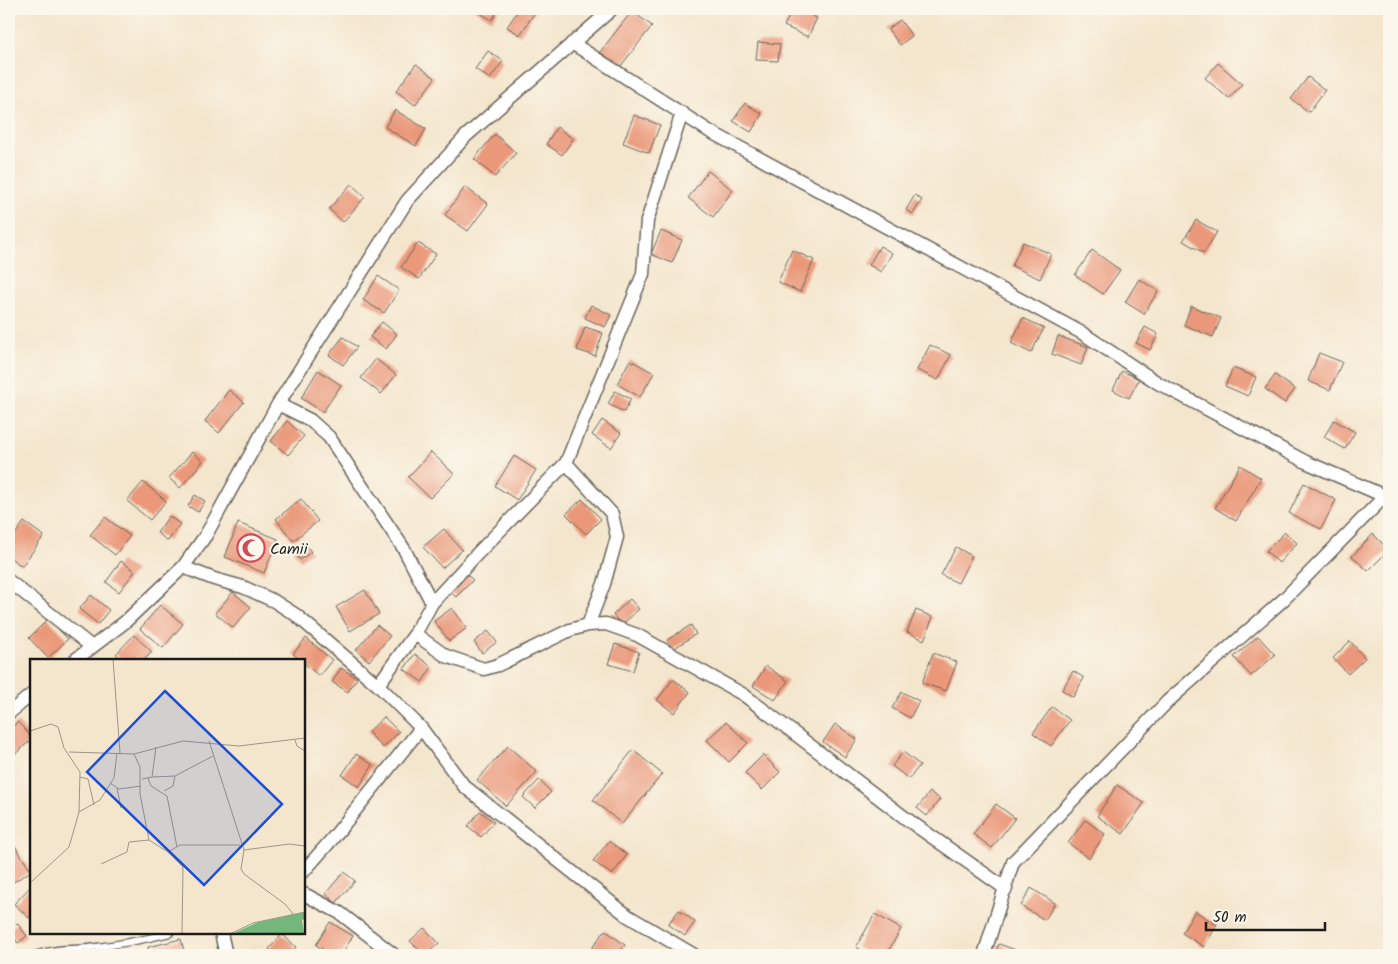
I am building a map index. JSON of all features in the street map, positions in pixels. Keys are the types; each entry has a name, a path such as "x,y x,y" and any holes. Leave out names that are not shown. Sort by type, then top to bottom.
{"street":[{"path":"76,659 125,622 183,567 206,535 278,404 408,201 466,136 612,9"},
{"path":"572,43 709,131 1082,333 1158,383 1306,462 1387,497 1283,600 1168,702 1070,801 1013,862 984,955"},
{"path":"378,685 415,634 432,603 566,463 643,274 647,221 682,113"},
{"path":"278,404 310,420 329,437 404,549 432,603"},
{"path":"566,463 612,514 617,537 604,584 588,625"},
{"path":"183,567 243,587 274,601 296,615 378,685 421,728 464,786 628,916 694,955"},
{"path":"9,581 92,647"},
{"path":"415,634 446,656 484,669 498,666 570,630 588,625 606,624 637,635 744,695 908,820 1006,889"},
{"path":"9,713 30,696"},
{"path":"305,870 333,838 421,728"},
{"path":"305,895 340,913 394,955"},
{"path":"221,934 226,955"}],"lane":[{"path":"35,955 50,950 90,948 166,934"}],"building":[{"path":"473,9 499,9 492,20"},
{"path":"519,9 537,9 520,35 507,27"},
{"path":"793,9 798,9 817,18 808,37 784,26"},
{"path":"632,11 652,26 620,67 600,52"},
{"path":"900,20 912,36 900,45 888,29"},
{"path":"758,42 780,44 778,61 756,60"},
{"path":"488,51 503,61 490,79 475,69"},
{"path":"1218,63 1242,84 1229,99 1205,78"},
{"path":"416,64 435,78 415,105 396,91"},
{"path":"1308,77 1325,90 1309,112 1291,99"},
{"path":"745,103 762,114 751,132 733,121"},
{"path":"395,110 426,129 416,146 385,127"},
{"path":"634,115 660,125 649,153 623,143"},
{"path":"557,127 573,139 562,155 546,144"},
{"path":"495,134 516,153 495,177 474,159"},
{"path":"708,171 733,190 713,217 688,198"},
{"path":"351,184 365,197 343,222 329,209"},
{"path":"465,187 488,204 468,231 445,215"},
{"path":"915,195 922,200 913,214 906,210"},
{"path":"1196,220 1217,232 1204,253 1183,241"},
{"path":"661,231 682,240 672,263 651,254"},
{"path":"1023,242 1051,254 1040,279 1012,266"},
{"path":"418,243 436,254 419,279 401,267"},
{"path":"880,246 892,253 881,272 869,265"},
{"path":"792,250 814,260 800,292 778,282"},
{"path":"1092,250 1120,270 1103,294 1075,275"},
{"path":"378,276 399,290 384,313 363,300"},
{"path":"1139,279 1158,291 1144,314 1125,302"},
{"path":"591,305 611,315 605,327 585,318"},
{"path":"1191,306 1221,318 1213,337 1184,325"},
{"path":"1023,318 1044,328 1031,353 1011,343"},
{"path":"382,322 397,334 386,349 370,337"},
{"path":"585,327 603,333 595,356 577,350"},
{"path":"1145,327 1158,334 1150,350 1136,343"},
{"path":"1058,336 1088,347 1081,365 1052,354"},
{"path":"343,337 357,347 343,365 329,355"},
{"path":"930,345 951,355 938,380 917,370"},
{"path":"1319,353 1342,362 1330,390 1308,381"},
{"path":"376,359 396,375 381,394 361,378"},
{"path":"630,360 654,373 640,397 617,384"},
{"path":"1233,368 1256,377 1248,396 1225,386"},
{"path":"318,370 341,385 323,412 301,398"},
{"path":"1122,371 1139,379 1129,398 1113,390"},
{"path":"1275,375 1295,389 1285,403 1265,389"},
{"path":"229,390 244,402 219,433 205,421"},
{"path":"615,391 631,399 624,412 608,404"},
{"path":"602,420 621,433 611,448 592,435"},
{"path":"1334,420 1355,432 1345,449 1324,437"},
{"path":"287,421 304,436 288,455 271,441"},
{"path":"192,452 203,461 180,488 169,478"},
{"path":"431,452 454,474 430,498 408,477"},
{"path":"514,456 536,470 517,500 495,486"},
{"path":"1240,465 1261,478 1236,521 1215,508"},
{"path":"143,482 166,501 150,520 127,501"},
{"path":"1304,483 1336,500 1321,529 1289,513"},
{"path":"195,495 205,501 198,512 188,506"},
{"path":"301,499 318,521 293,541 276,519"},
{"path":"582,499 601,519 586,534 566,514"},
{"path":"169,516 180,524 168,541 157,533"},
{"path":"105,517 130,536 115,555 90,535"},
{"path":"24,522 44,536 22,566 9,557 9,543"},
{"name":"Camii","path":"238,523 278,539 264,573 225,557"},
{"path":"444,529 462,550 442,568 423,547"},
{"path":"1285,532 1297,543 1279,563 1266,551"},
{"path":"1373,534 1389,550 1368,571 1352,556"},
{"path":"304,542 311,552 300,560 293,550"},
{"path":"956,547 972,556 958,583 941,575"},
{"path":"121,561 135,571 119,592 106,582"},
{"path":"466,574 473,580 456,597 449,591"},
{"path":"365,590 379,614 350,631 336,607"},
{"path":"233,592 251,607 233,628 215,613"},
{"path":"91,595 109,610 98,624 79,609"},
{"path":"630,599 639,609 622,625 613,615"},
{"path":"160,605 183,624 163,648 140,629"},
{"path":"452,608 467,628 449,641 434,621"},
{"path":"916,610 933,617 924,640 907,632"},
{"path":"48,619 68,639 48,658 29,638"},
{"path":"377,625 390,636 369,661 356,650"},
{"path":"691,625 696,634 673,649 667,640"},
{"path":"488,631 497,642 482,653 474,642"},
{"path":"134,635 152,652 145,659 122,659 116,654"},
{"path":"1258,636 1275,655 1251,676 1234,657"},
{"path":"306,638 332,660 319,676 305,664 305,659 300,659 293,654"},
{"path":"1350,641 1365,658 1348,674 1333,658"},
{"path":"615,644 639,652 633,671 608,664"},
{"path":"933,653 957,662 946,691 922,683"},
{"path":"415,654 432,667 422,682 404,669"},
{"path":"766,666 788,681 775,700 753,686"},
{"path":"341,668 357,678 348,692 332,682"},
{"path":"1073,671 1084,678 1073,697 1062,690"},
{"path":"673,679 690,692 674,713 657,700"},
{"path":"902,692 919,701 910,718 892,708"},
{"path":"1052,707 1070,720 1051,746 1033,733"},
{"path":"384,717 399,732 383,748 368,732"},
{"path":"18,722 30,736 30,741 14,755 9,749 9,729"},
{"path":"726,722 748,743 729,762 707,740"},
{"path":"835,724 857,739 845,757 823,742"},
{"path":"508,746 537,772 506,806 477,780"},
{"path":"633,750 662,774 622,824 593,800"},
{"path":"903,752 920,765 909,779 892,766"},
{"path":"356,754 373,765 359,787 342,775"},
{"path":"763,755 780,772 762,790 745,773"},
{"path":"539,780 551,792 535,808 523,797"},
{"path":"1117,785 1144,803 1123,834 1097,816"},
{"path":"930,792 940,799 927,816 917,808"},
{"path":"996,804 1015,818 992,848 973,834"},
{"path":"480,811 494,822 481,837 468,826"},
{"path":"1085,820 1105,834 1089,858 1068,843"},
{"path":"609,841 627,855 612,875 593,861"},
{"path":"14,845 30,872 9,885 9,848"},
{"path":"344,872 355,881 336,903 325,894"},
{"path":"30,887 29,918 14,904"},
{"path":"1031,888 1055,903 1045,920 1021,906"},
{"path":"679,910 695,922 685,936 668,924"},
{"path":"1195,911 1217,925 1204,947 1182,933"},
{"path":"875,914 901,929 886,955 870,955 856,947"},
{"path":"330,922 353,936 341,955 332,955 316,945"},
{"path":"17,923 27,936 18,943 9,931"},
{"path":"424,928 439,943 426,955 410,941"},
{"path":"605,930 625,945 617,955 602,955 592,948"},
{"path":"282,934 296,947 289,955 277,955 269,949"},
{"path":"181,939 185,955 150,955 148,947"},
{"path":"999,944 1021,952 1019,955 994,955"},
{"path":"256,950 262,955 251,955"}],"place":[{"name":"Camii","path":"251,548"}]}
